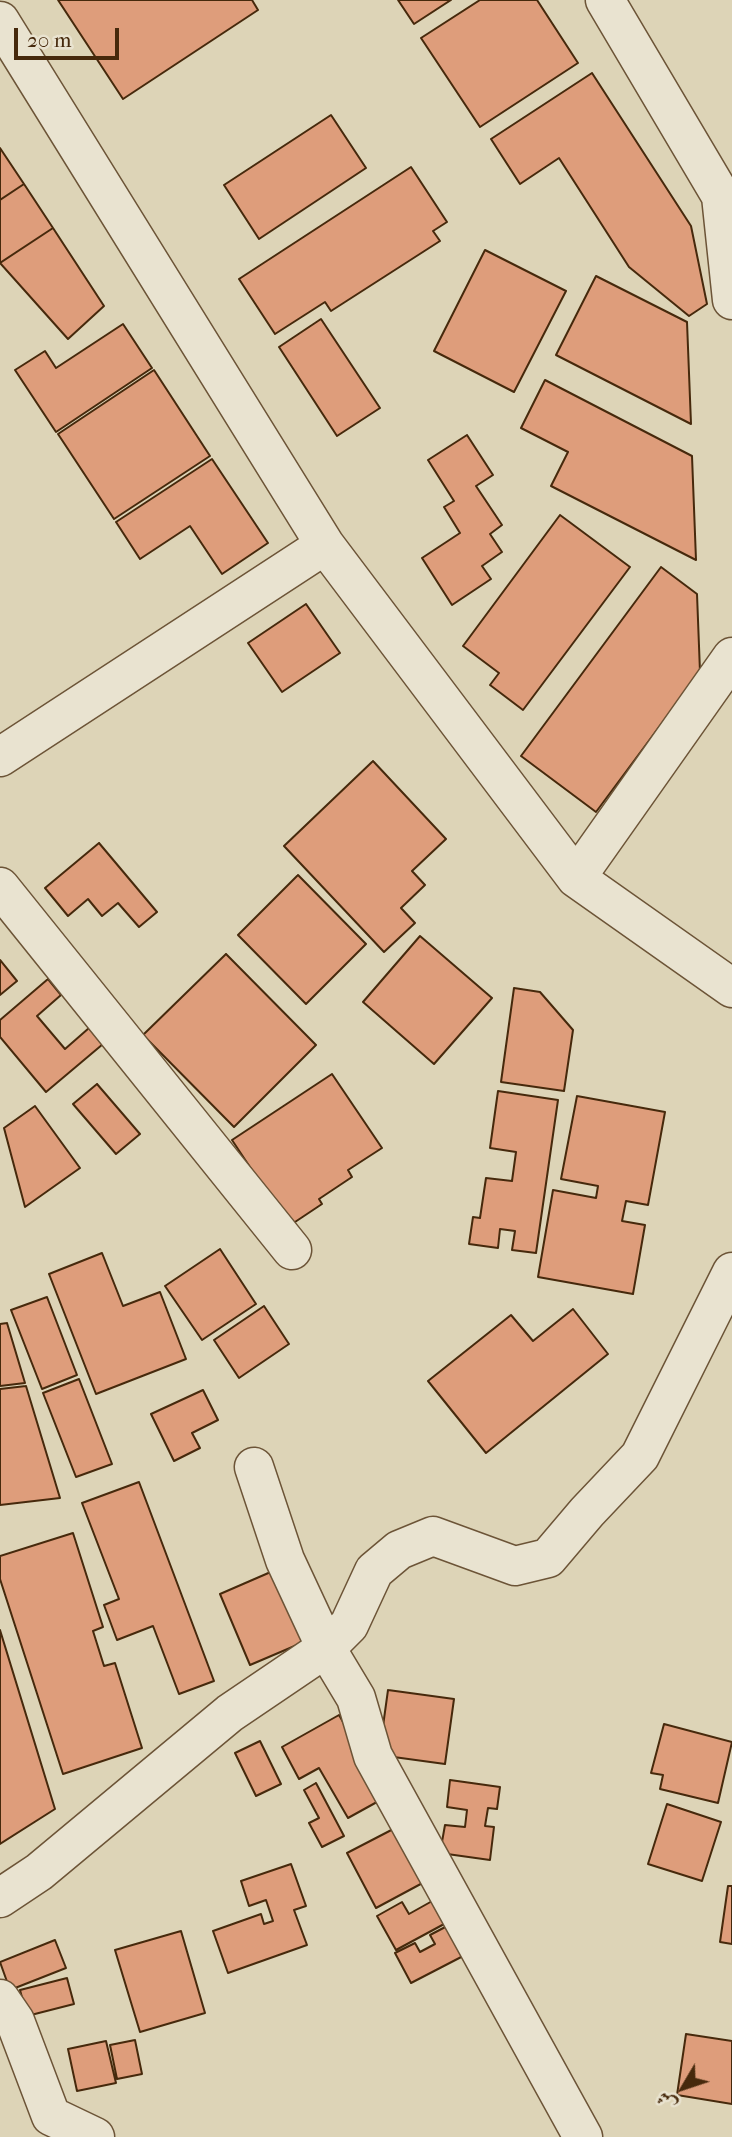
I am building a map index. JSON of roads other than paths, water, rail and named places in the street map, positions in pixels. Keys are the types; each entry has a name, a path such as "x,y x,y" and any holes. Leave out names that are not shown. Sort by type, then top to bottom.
{"street":[{"path":"605,0 721,196 732,300"},
{"path":"0,21 324,545 576,878 732,988"},
{"path":"0,757 324,545"},
{"path":"576,878 732,657"},
{"path":"0,887 292,1250"},
{"path":"0,1898 39,1872 230,1713 326,1648 349,1625 374,1570 399,1550 433,1536 515,1566 548,1558 640,1456 732,1272"},
{"path":"254,1467 285,1560 326,1648 356,1698 373,1756 583,2137"},
{"path":"0,1998 15,2021 51,2116 95,2137"}]}
